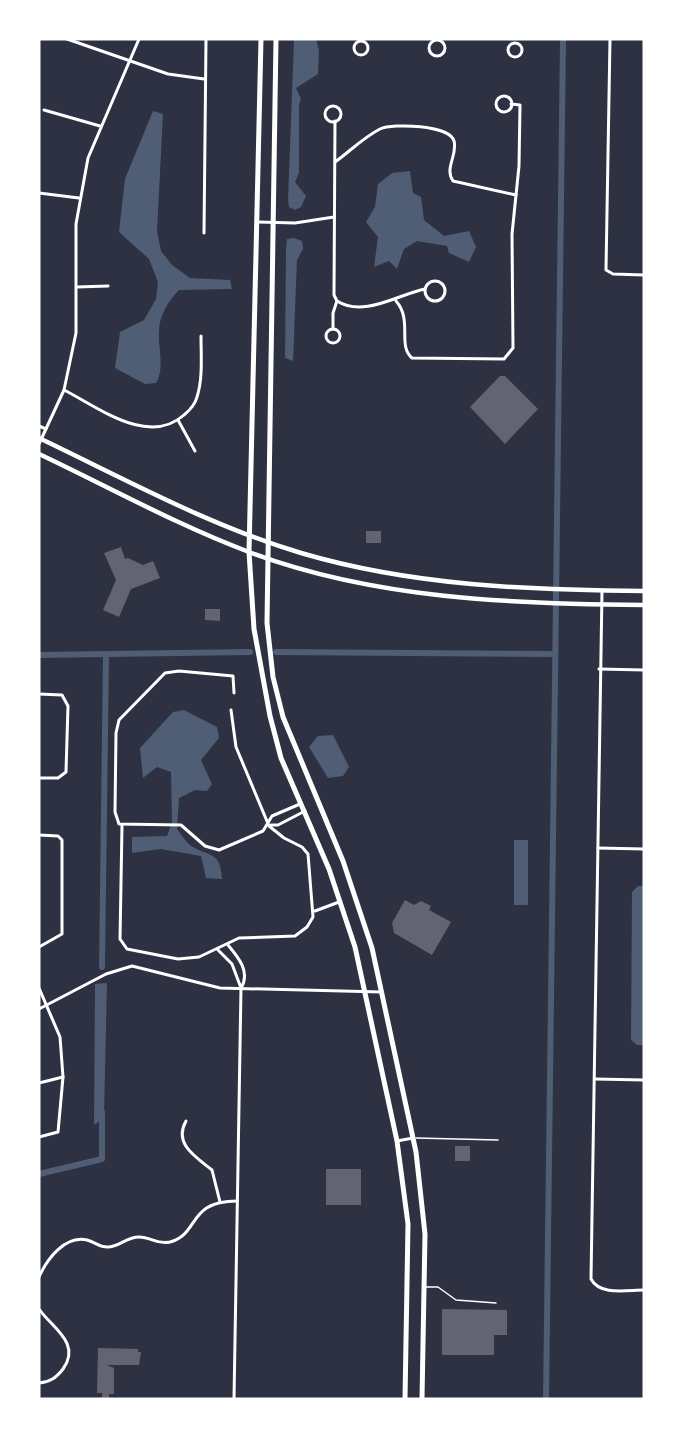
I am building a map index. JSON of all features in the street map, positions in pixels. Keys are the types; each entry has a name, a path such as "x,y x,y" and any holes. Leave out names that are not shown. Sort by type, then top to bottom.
{"highway":[{"path":"261,39 249,552 258,665 281,758 302,804 340,901 366,991 397,1141 408,1224 405,1399"},
{"path":"276,39 268,634 272,670 286,725 361,911 382,992 413,1138 423,1204 425,1287 422,1399"}],"main road":[{"path":"40,441 184,507 268,542 354,567 458,583 541,589 644,591"},
{"path":"39,454 188,527 268,559 362,582 470,599 571,604 644,604"}],"street":[{"path":"67,39 168,74 204,79"},
{"path":"40,441 64,390 76,333 76,224 88,158 100,126 132,62 139,39"},
{"path":"204,233 206,39"},
{"path":"610,39 606,270 613,274 644,275"},
{"path":"361,40 368,48 361,55 356,52 355,47 361,40"},
{"path":"438,40 445,48 444,53 437,56 432,54 429,48 431,43 438,40"},
{"path":"514,41 520,45 522,50 519,56 514,57 508,54 507,50 514,41"},
{"path":"396,301 405,314 406,348 412,358 504,358 510,355 513,348 512,234 520,105 512,104 506,96 501,96 496,102 498,109 502,111 510,109 512,104"},
{"path":"335,121 328,120 326,116 327,109 331,106 338,108 340,112 335,121 334,295 337,301 354,307 396,301 406,293 425,289 431,281 438,281 445,287 445,294 439,300 433,301 428,298 425,289"},
{"path":"44,110 100,126"},
{"path":"335,162 384,128 441,129 450,134 454,141 450,172 453,181 516,195"},
{"path":"39,192 79,198"},
{"path":"258,222 295,223 334,217"},
{"path":"77,287 108,286"},
{"path":"333,329 338,332 339,336 331,342 326,336 333,329 333,313 337,301"},
{"path":"64,390 133,425 149,427 178,420 197,399 201,381 201,336"},
{"path":"178,420 195,451"},
{"path":"39,426 46,429"},
{"path":"602,591 591,1279 595,1286 602,1290 644,1290"},
{"path":"599,669 644,670"},
{"path":"234,693 233,676 179,671 165,673 119,720 116,733 115,812 118,824 122,826 181,825 205,846 219,850 305,812"},
{"path":"39,694 59,694 66,698 68,706 65,774 58,778 39,778"},
{"path":"122,826 120,939 127,949 184,959 218,950 238,939 295,936 307,927 315,911 308,854 269,826 236,747 231,710"},
{"path":"269,826 272,816 302,804"},
{"path":"39,835 58,836 62,840 62,934 39,947"},
{"path":"598,849 644,849"},
{"path":"315,911 340,901"},
{"path":"228,945 243,964 234,1399"},
{"path":"218,950 232,964 241,988"},
{"path":"39,1009 106,974 132,966 220,988 382,992"},
{"path":"39,988 60,1037 63,1077 58,1132 39,1137"},
{"path":"39,1083 63,1077"},
{"path":"595,1079 644,1080"},
{"path":"186,1120 183,1133 187,1148 193,1157 212,1170 220,1202"},
{"path":"397,1141 413,1138"},
{"path":"39,1277 57,1251 77,1240 105,1248 136,1237 162,1244 180,1238 204,1208 220,1202 237,1201"},
{"path":"39,1309 63,1336 69,1353 68,1361 57,1376 39,1383"}],"lane":[{"path":"413,1138 498,1140"},
{"path":"425,1287 438,1287 456,1300 496,1303"}],"water":[{"path":"294,39 316,39 319,50 318,74 296,88 301,99 299,104 299,173 295,182 306,196 301,207 295,210 289,207 288,200"},
{"path":"153,111 163,114 157,231 161,251 172,265 190,278 230,280 232,289 179,290 162,314 159,326 161,365 159,377 156,383 145,384 115,368 120,332 144,320 156,299 158,282 149,259 119,232 125,179"},
{"path":"410,171 413,193 421,197 424,220 444,236 469,231 476,247 469,262 449,253 447,246 417,241 404,249 397,269 389,261 374,267 378,237 366,222 375,207 378,184 392,173"},
{"path":"294,238 302,241 303,249 297,260 293,361 285,358 286,248 287,239"},
{"path":"184,710 217,727 219,738 201,760 212,784 207,791 195,790 179,798 177,829 191,845 217,860 222,879 206,878 201,856 161,849 132,853 132,837 167,836 172,822 171,772 157,767 143,778 140,748 173,712"},
{"path":"333,735 349,767 343,776 328,778 309,747 318,736"},
{"path":"514,840 528,840 528,905 514,905"},
{"path":"638,886 644,886 644,1045 637,1045 631,1040 632,892"},
{"path":"107,983 104,1118 94,1125 95,984"}],"building":[{"path":"500,376 505,376 538,409 505,444 470,407"},
{"path":"366,531 381,531 381,543 366,543"},
{"path":"121,547 125,559 128,558 143,565 153,561 160,578 131,589 119,617 103,610 116,580 104,553"},
{"path":"205,609 220,609 220,621 205,620"},
{"path":"405,900 414,905 421,901 431,906 429,910 451,922 432,955 394,933 392,923"},
{"path":"455,1146 470,1146 470,1161 455,1161"},
{"path":"326,1169 361,1169 361,1205 326,1205"},
{"path":"442,1309 507,1310 507,1335 494,1335 494,1355 442,1355"},
{"path":"98,1348 138,1349 138,1352 141,1352 139,1365 107,1365 114,1368 114,1394 109,1394 109,1399 102,1399 102,1393 97,1393"}],"waterway":[{"path":"546,1399 563,39"},
{"path":"39,655 250,652"},
{"path":"276,652 554,654"},
{"path":"102,967 106,655"},
{"path":"39,1174 102,1159 102,1112"}]}
